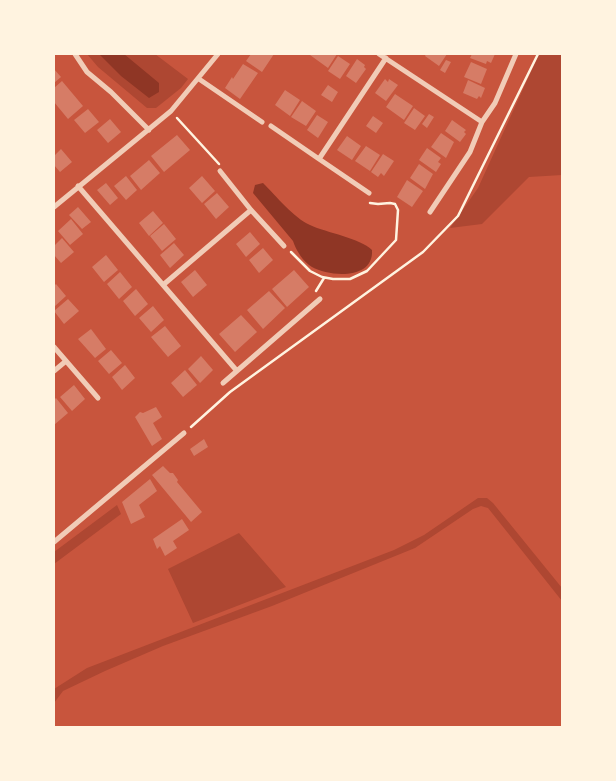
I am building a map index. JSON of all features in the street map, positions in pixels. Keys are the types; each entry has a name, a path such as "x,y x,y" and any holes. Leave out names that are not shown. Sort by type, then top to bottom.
{"street":[{"path":"74,54 87,72 111,92 149,130"},
{"path":"54,207 171,111 218,54"},
{"path":"379,54 482,122"},
{"path":"430,212 470,152 482,122 496,103 516,54"},
{"path":"318,159 386,58"},
{"path":"199,79 262,122"},
{"path":"271,126 369,193"},
{"path":"222,170 251,210 286,245"},
{"path":"78,186 237,371"},
{"path":"163,285 251,210"},
{"path":"223,383 320,298"},
{"path":"54,347 98,398"},
{"path":"54,371 66,361"},
{"path":"54,542 184,433"}],"path":[{"path":"184,433 230,392 423,252 458,216 538,54"},
{"path":"171,111 222,170"},
{"path":"286,245 310,271 324,278 350,280 367,271 396,240 398,210 395,204 390,202 371,203 363,198"},
{"path":"320,298 316,289 324,278"}],"shaded area":[{"path":"87,54 155,54 188,79 181,88 156,108 147,108 98,67"},
{"path":"99,54 124,54 159,83 159,92 149,98 121,76"},
{"path":"539,54 562,54 562,175 529,177 482,224 450,228 478,188"},
{"path":"263,183 285,206 304,222 360,242 372,250 371,260 366,267 349,274 339,274 329,273 309,265 300,256 293,241 253,193 255,185"},
{"path":"478,498 487,498 493,503 562,588 562,601 488,508 481,506 473,509 415,548 272,606 163,646 63,691 54,703 54,689 87,668 394,550 424,535"},
{"path":"117,505 121,514 54,564 54,552"},
{"path":"239,533 286,587 193,623 168,569"}],"building":[{"path":"251,54 274,54 262,72 246,61"},
{"path":"311,54 337,54 328,68"},
{"path":"426,54 447,54 439,66 425,56"},
{"path":"472,54 495,54 491,63 487,61 486,64 470,58"},
{"path":"338,56 350,64 340,79 328,71"},
{"path":"357,59 365,65 366,69 356,83 346,76"},
{"path":"446,60 451,62 445,73 440,70"},
{"path":"471,62 487,69 481,84 464,77"},
{"path":"243,64 258,73 240,99 225,88"},
{"path":"54,69 61,77 54,83"},
{"path":"385,79 388,82 389,79 398,85 386,101 375,93"},
{"path":"468,80 485,88 481,98 479,96 477,99 463,93"},
{"path":"62,81 83,106 68,119 54,102 54,88"},
{"path":"328,85 338,92 332,102 321,95"},
{"path":"285,90 300,100 290,116 275,105"},
{"path":"395,94 413,106 404,120 386,107"},
{"path":"302,101 316,111 306,126 291,117"},
{"path":"414,108 425,116 415,130 404,123"},
{"path":"88,109 99,122 85,133 74,120"},
{"path":"429,114 434,117 427,128 422,124"},
{"path":"317,115 328,122 318,138 307,130"},
{"path":"373,116 383,123 376,133 366,126"},
{"path":"110,119 121,132 108,143 97,130"},
{"path":"452,120 466,130 464,132 466,134 460,142 445,131"},
{"path":"441,133 454,142 446,158 431,147"},
{"path":"177,135 190,150 164,172 151,156"},
{"path":"347,136 361,146 352,160 337,150"},
{"path":"366,146 380,155 370,171 355,161"},
{"path":"427,148 441,158 438,162 441,164 436,172 419,160"},
{"path":"61,149 72,162 60,172 54,165 54,156"},
{"path":"383,154 394,161 384,176 381,173 378,177 371,172"},
{"path":"149,160 160,173 141,190 130,176"},
{"path":"419,164 433,174 425,189 410,178"},
{"path":"126,176 137,190 126,200 114,186"},
{"path":"202,176 215,191 202,203 189,188"},
{"path":"407,180 423,191 412,207 397,197"},
{"path":"106,183 118,198 110,205 97,190"},
{"path":"217,193 229,207 216,219 204,204"},
{"path":"78,207 91,222 82,229 69,215"},
{"path":"153,211 163,223 149,236 139,223"},
{"path":"71,219 83,234 70,245 58,231"},
{"path":"164,224 176,239 162,251 150,236"},
{"path":"250,232 260,244 246,257 236,244"},
{"path":"62,238 74,252 61,263 54,255 54,246"},
{"path":"174,243 184,255 170,268 160,255"},
{"path":"263,248 273,260 259,273 249,260"},
{"path":"106,255 118,270 104,282 92,267"},
{"path":"195,270 207,285 193,297 181,282"},
{"path":"294,270 309,287 287,307 272,289"},
{"path":"120,272 132,287 119,299 107,284"},
{"path":"56,284 66,296 54,307 54,286"},
{"path":"136,289 148,304 135,316 123,301"},
{"path":"269,291 285,308 263,329 247,310"},
{"path":"68,299 79,311 64,324 54,311"},
{"path":"153,306 164,320 151,332 139,318"},
{"path":"241,315 257,332 235,352 219,334"},
{"path":"165,326 181,346 168,357 151,337"},
{"path":"91,329 106,349 95,358 78,339"},
{"path":"111,350 122,363 109,374 98,361"},
{"path":"201,356 213,370 200,383 188,369"},
{"path":"125,365 135,378 122,390 112,377"},
{"path":"185,370 197,385 183,397 171,383"},
{"path":"74,385 85,399 72,411 60,397"},
{"path":"56,398 68,413 54,425 54,400"},
{"path":"156,407 162,417 153,423 162,439 152,446 135,417 140,412 143,413"},
{"path":"204,439 208,447 194,456 190,449"},
{"path":"163,466 170,473 173,473 178,480 177,482 202,512 191,522 152,475"},
{"path":"150,479 157,491 139,505 145,517 131,524 122,502"},
{"path":"182,519 189,530 173,541 177,548 165,556 160,546 157,549 153,539"}]}
